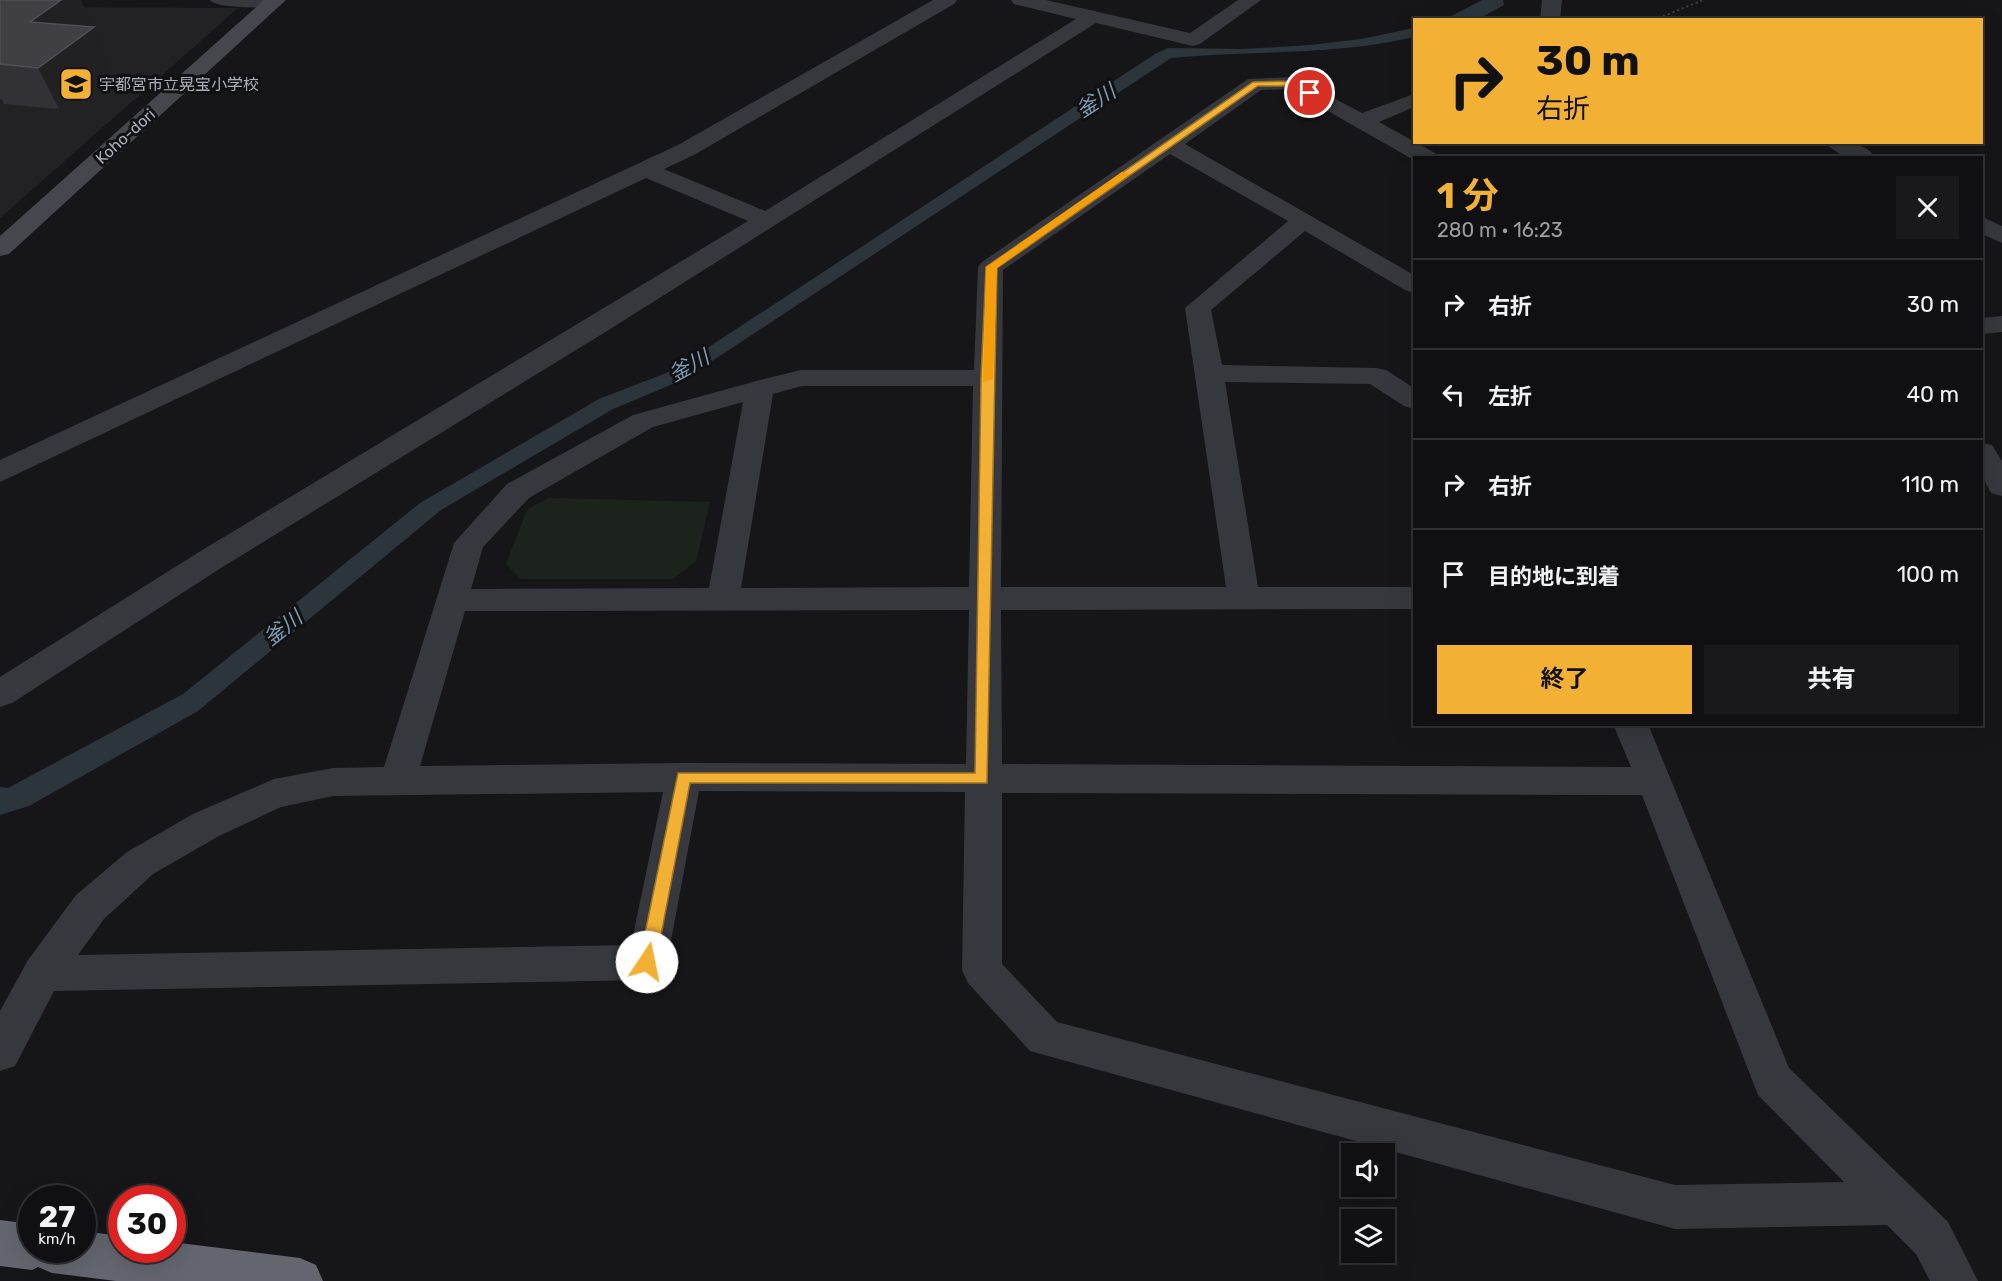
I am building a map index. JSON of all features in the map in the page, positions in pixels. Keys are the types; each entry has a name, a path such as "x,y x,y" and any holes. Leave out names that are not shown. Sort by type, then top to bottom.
{"highway":[{"path":"0,1243 18,1245"},
{"path":"96,1256 300,1281"}],"street":[{"path":"220,0 276,0"},
{"name":"Koho-dori","path":"0,249 276,0"},
{"path":"0,472 687,150 947,0"},
{"path":"1020,0 1079,9 1193,40 1251,0"},
{"path":"1550,18 1552,0"},
{"path":"0,694 210,560 767,220 1079,9"},
{"path":"1423,156 1293,83 1256,84 991,267 987,378 981,970 1046,1038 1675,1207 1897,1203"},
{"path":"1361,121 1413,100"},
{"path":"1169,144 1413,284"},
{"path":"1837,144 1861,156"},
{"path":"645,169 767,220"},
{"path":"1244,599 1210,373 1197,308 1304,220"},
{"path":"1983,225 2002,236"},
{"path":"1983,326 2002,324"},
{"path":"1210,373 1376,376 1413,399"},
{"path":"398,781 469,543 518,490 643,421 801,378 987,378"},
{"path":"723,599 760,388"},
{"path":"1983,454 2002,486"},
{"path":"453,600 1413,598"},
{"path":"1631,726 1655,781 1773,1081 1932,1238 1955,1281"},
{"path":"42,973 647,962 684,777"},
{"path":"0,1052 42,973 90,907 140,862 206,825 274,794 333,782 684,777 1655,781"}],"path":[{"path":"1659,18 1703,0"}],"shaded area":[{"name":"宇都宮市立晃宝小学校","path":"0,7 238,8 0,218"},
{"path":"548,498 710,502 696,561 673,579 521,579 506,564 527,510"}],"water":[{"path":"1482,0 1503,0 1504,5 1481,18 1448,18"},
{"name":"釜川","path":"1413,28 1413,37 1354,47 1171,58 685,379 613,409 441,510 198,711 29,806 0,815 0,787 8,788 183,694 420,503 599,399 674,370 1155,54 1168,48 1243,49 1361,39"}],"building":[{"path":"0,0 61,0 30,22 94,27 38,68 0,64"}],"slow traffic":[{"path":"987,379 991,267 1125,174"}],"place":[{"name":"宇都宮市立晃宝小学校","path":"76,84"}],"route":[{"path":"647,962 684,777 982,778 987,378 991,267 1256,84 1293,83 1310,93"}]}
